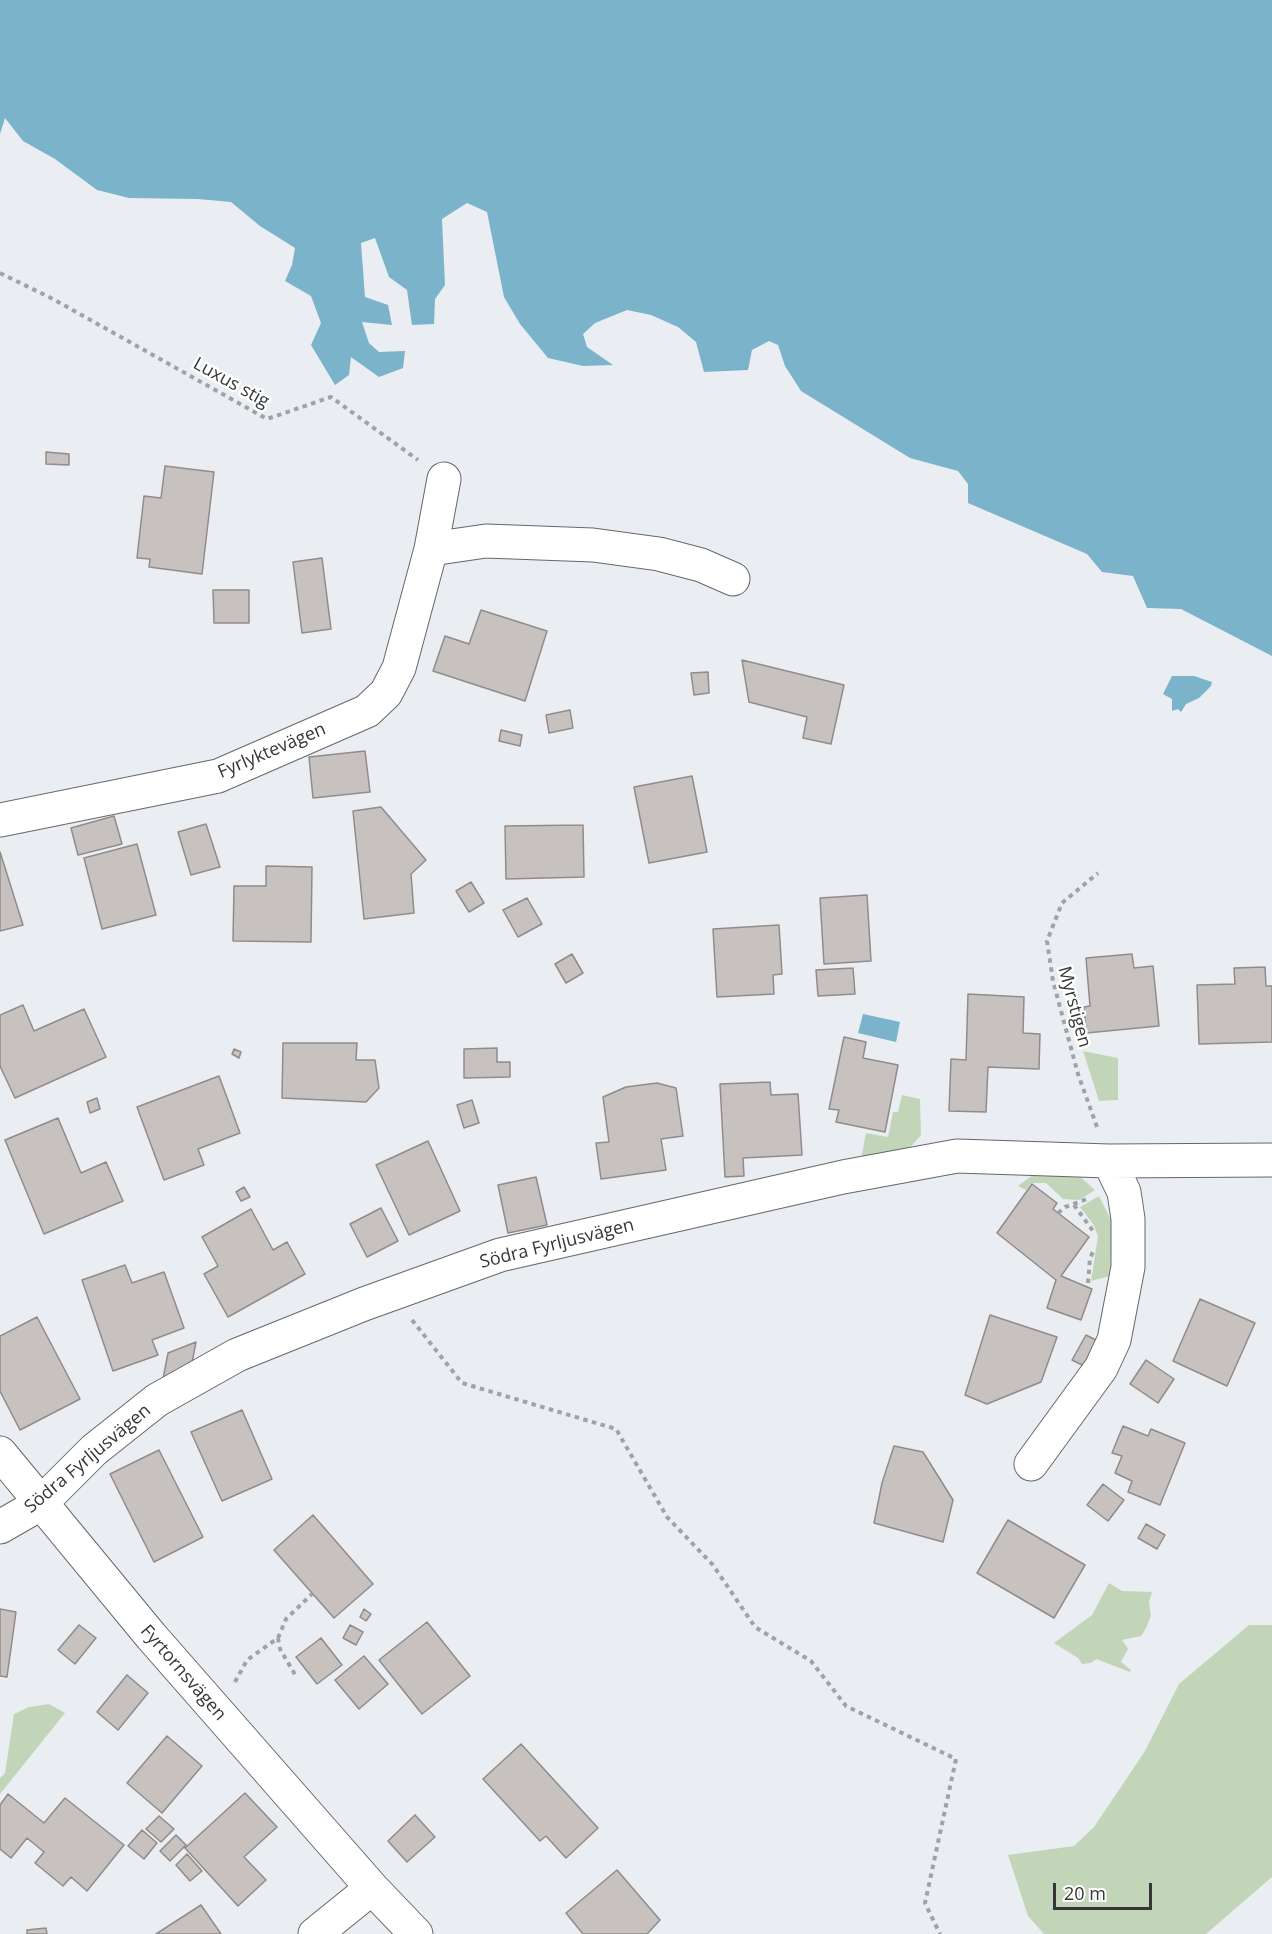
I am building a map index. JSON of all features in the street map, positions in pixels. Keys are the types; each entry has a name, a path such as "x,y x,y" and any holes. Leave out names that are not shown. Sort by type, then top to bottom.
{"street":[{"name":"Fyrlyktevägen","path":"0,820 218,776 367,711 386,693 399,668 431,549 444,479"},
{"path":"431,549 486,541 593,545 659,554 701,565 733,579"},
{"name":"Södra Fyrljusvägen","path":"0,1527 40,1504 94,1450 157,1400 237,1355 391,1294 500,1255 843,1177 957,1156 1109,1161 1272,1160"},
{"path":"1031,1464 1101,1368 1114,1340 1128,1267 1128,1219 1124,1192 1109,1161"},
{"name":"Fyrtornsvägen","path":"0,1453 151,1636 372,1888 416,1934"},
{"path":"315,1934 372,1888"}],"path":[{"name":"Luxus stig","path":"0,273 53,299 267,419 331,398 444,479"},
{"name":"Myrstigen","path":"1098,873 1062,903 1047,941 1048,960 1078,1074 1109,1161"},
{"path":"391,1294 462,1383 616,1429 667,1517 713,1565 755,1627 811,1661 846,1706 956,1759 925,1903 940,1934"},
{"path":"236,1688 237,1676 247,1660 278,1638 286,1619 312,1594"},
{"path":"278,1638 280,1649 297,1678"}],"green space":[{"path":"1083,1051 1118,1058 1118,1100 1099,1101"},
{"path":"902,1095 920,1099 921,1135 908,1150 861,1159 866,1133 888,1137 893,1112 898,1112"},
{"path":"1077,1174 1095,1190 1079,1200 1063,1199 1046,1183 1031,1183 1026,1190 1018,1186 1033,1175"},
{"path":"1099,1196 1113,1224 1110,1276 1091,1281 1098,1236 1093,1224 1080,1207"},
{"path":"1109,1583 1122,1591 1152,1592 1149,1602 1151,1616 1141,1636 1122,1640 1128,1649 1121,1662 1131,1670 1130,1672 1096,1659 1091,1663 1082,1664 1078,1658 1054,1643 1092,1615"},
{"path":"1249,1625 1272,1625 1272,1877 1206,1934 1044,1934 1028,1916 1008,1855 1074,1846 1094,1827 1145,1751 1179,1684"},
{"path":"49,1704 65,1713 0,1794 0,1778 5,1773 14,1714 29,1707"}],"water":[{"path":"0,0 1272,0 1272,656 1181,609 1147,608 1133,576 1102,572 1087,554 968,503 968,484 958,471 910,458 801,391 785,366 778,345 769,341 752,350 748,370 704,372 696,342 678,327 651,315 627,310 595,323 583,334 587,347 613,365 583,366 548,358 520,324 504,297 487,212 467,203 442,219 445,285 435,299 434,324 412,325 407,290 389,277 375,238 361,243 365,297 388,305 392,325 362,322 369,343 379,352 405,351 403,368 379,377 351,357 349,375 335,385 311,345 321,323 311,296 285,281 292,265 295,248 260,226 231,202 129,198 97,190 55,159 23,141 5,118 0,134"},
{"path":"1172,676 1194,676 1212,682 1199,698 1186,704 1181,712 1178,709 1172,711 1172,699 1163,694"},
{"path":"863,1014 900,1022 896,1042 858,1033"}],"building":[{"path":"46,452 69,454 69,465 46,464"},
{"path":"165,466 214,472 202,574 149,567 150,559 137,558 144,496 161,498"},
{"path":"322,558 331,629 302,633 293,562"},
{"path":"213,590 249,590 249,623 214,623"},
{"path":"481,610 547,631 525,701 433,671 445,636 469,644"},
{"path":"742,660 844,685 831,744 803,738 807,717 749,702"},
{"path":"708,672 709,693 694,695 691,673"},
{"path":"570,710 573,728 549,733 546,715"},
{"path":"501,730 522,735 520,746 499,741"},
{"path":"365,751 370,792 313,798 309,757"},
{"path":"692,776 707,852 649,863 634,787"},
{"path":"381,807 426,860 411,874 414,913 364,919 353,811"},
{"path":"114,816 122,844 78,855 71,828"},
{"path":"206,824 220,867 191,875 178,832"},
{"path":"583,825 584,877 506,879 505,826"},
{"path":"137,844 156,915 102,929 84,858"},
{"path":"0,852 23,925 0,931"},
{"path":"266,866 312,867 311,942 233,941 234,886 266,886"},
{"path":"471,882 484,903 469,912 456,891"},
{"path":"867,895 871,961 824,964 820,898"},
{"path":"527,898 542,924 518,937 503,910"},
{"path":"779,925 782,974 773,975 774,994 717,997 713,929"},
{"path":"572,954 583,973 566,983 555,964"},
{"path":"1132,954 1134,968 1153,966 1159,1026 1086,1033 1084,1007 1090,1006 1086,958"},
{"path":"1265,967 1266,986 1272,986 1272,1042 1199,1044 1197,985 1235,984 1234,968"},
{"path":"853,968 855,994 818,996 816,970"},
{"path":"968,994 1024,997 1023,1033 1040,1034 1039,1069 988,1067 986,1112 949,1111 951,1059 966,1060"},
{"path":"23,1005 34,1031 84,1009 106,1057 15,1098 0,1066 0,1015"},
{"path":"844,1037 866,1042 863,1058 898,1065 885,1132 836,1122 839,1110 829,1109"},
{"path":"283,1043 357,1043 356,1060 375,1060 379,1088 366,1102 282,1098"},
{"path":"497,1048 497,1062 510,1062 510,1077 464,1078 464,1049"},
{"path":"234,1049 241,1052 239,1058 232,1054"},
{"path":"219,1076 240,1133 198,1149 204,1165 164,1180 137,1107"},
{"path":"770,1082 771,1095 798,1094 802,1155 743,1158 744,1176 725,1177 720,1084"},
{"path":"657,1083 676,1088 683,1136 661,1139 666,1170 601,1179 596,1143 609,1142 603,1097 626,1087"},
{"path":"97,1098 100,1109 90,1113 87,1102"},
{"path":"472,1100 479,1123 464,1128 457,1105"},
{"path":"58,1118 81,1173 106,1162 123,1201 44,1234 5,1140"},
{"path":"428,1141 460,1211 409,1235 376,1165"},
{"path":"536,1177 547,1225 508,1233 498,1185"},
{"path":"1032,1184 1057,1203 1053,1209 1089,1237 1061,1276 1092,1289 1081,1320 1047,1308 1056,1280 997,1233"},
{"path":"244,1187 250,1197 241,1201 236,1192"},
{"path":"381,1208 398,1241 367,1257 350,1224"},
{"path":"251,1209 273,1250 287,1242 305,1274 228,1317 204,1274 218,1266 202,1237"},
{"path":"125,1265 132,1283 164,1272 184,1328 152,1340 158,1355 113,1371 82,1280"},
{"path":"1200,1299 1255,1323 1227,1386 1173,1361"},
{"path":"990,1315 1057,1337 1041,1382 987,1404 965,1395"},
{"path":"37,1317 80,1399 20,1430 0,1391 0,1336"},
{"path":"1086,1335 1098,1341 1084,1366 1072,1360"},
{"path":"196,1342 191,1368 163,1379 168,1353"},
{"path":"1146,1360 1174,1379 1158,1403 1130,1384"},
{"path":"242,1410 272,1479 222,1501 191,1432"},
{"path":"1123,1426 1148,1436 1151,1429 1185,1443 1160,1505 1128,1492 1132,1481 1115,1473 1122,1456 1112,1453"},
{"path":"894,1446 923,1452 953,1500 943,1542 874,1523 882,1483"},
{"path":"159,1450 203,1537 154,1562 110,1474"},
{"path":"1103,1484 1124,1500 1108,1521 1087,1505"},
{"path":"313,1515 373,1584 334,1618 274,1550"},
{"path":"1008,1520 1085,1565 1054,1618 977,1573"},
{"path":"1146,1524 1165,1535 1157,1549 1138,1538"},
{"path":"0,1609 16,1612 7,1677 0,1676"},
{"path":"364,1609 371,1614 366,1621 360,1617"},
{"path":"427,1622 470,1676 422,1714 379,1660"},
{"path":"79,1625 96,1638 75,1664 58,1650"},
{"path":"350,1625 363,1632 356,1645 343,1638"},
{"path":"321,1638 342,1665 317,1684 296,1657"},
{"path":"364,1656 388,1684 359,1709 335,1680"},
{"path":"127,1675 148,1693 118,1730 97,1712"},
{"path":"167,1736 202,1766 162,1813 127,1783"},
{"path":"521,1744 598,1828 566,1858 546,1836 540,1841 483,1779"},
{"path":"245,1793 277,1827 244,1857 266,1880 238,1906 185,1848"},
{"path":"8,1794 44,1823 65,1798 124,1845 87,1891 71,1877 63,1886 35,1863 44,1852 27,1838 11,1858 0,1849 0,1805"},
{"path":"415,1815 435,1837 407,1862 388,1841"},
{"path":"159,1816 174,1829 161,1842 146,1829"},
{"path":"142,1830 157,1843 144,1859 128,1846"},
{"path":"176,1835 186,1845 170,1861 160,1851"},
{"path":"187,1854 202,1871 190,1881 176,1865"},
{"path":"617,1870 660,1920 647,1934 583,1934 566,1913"},
{"path":"201,1905 221,1934 156,1934"},
{"path":"46,1928 47,1934 27,1934 27,1930"}]}
